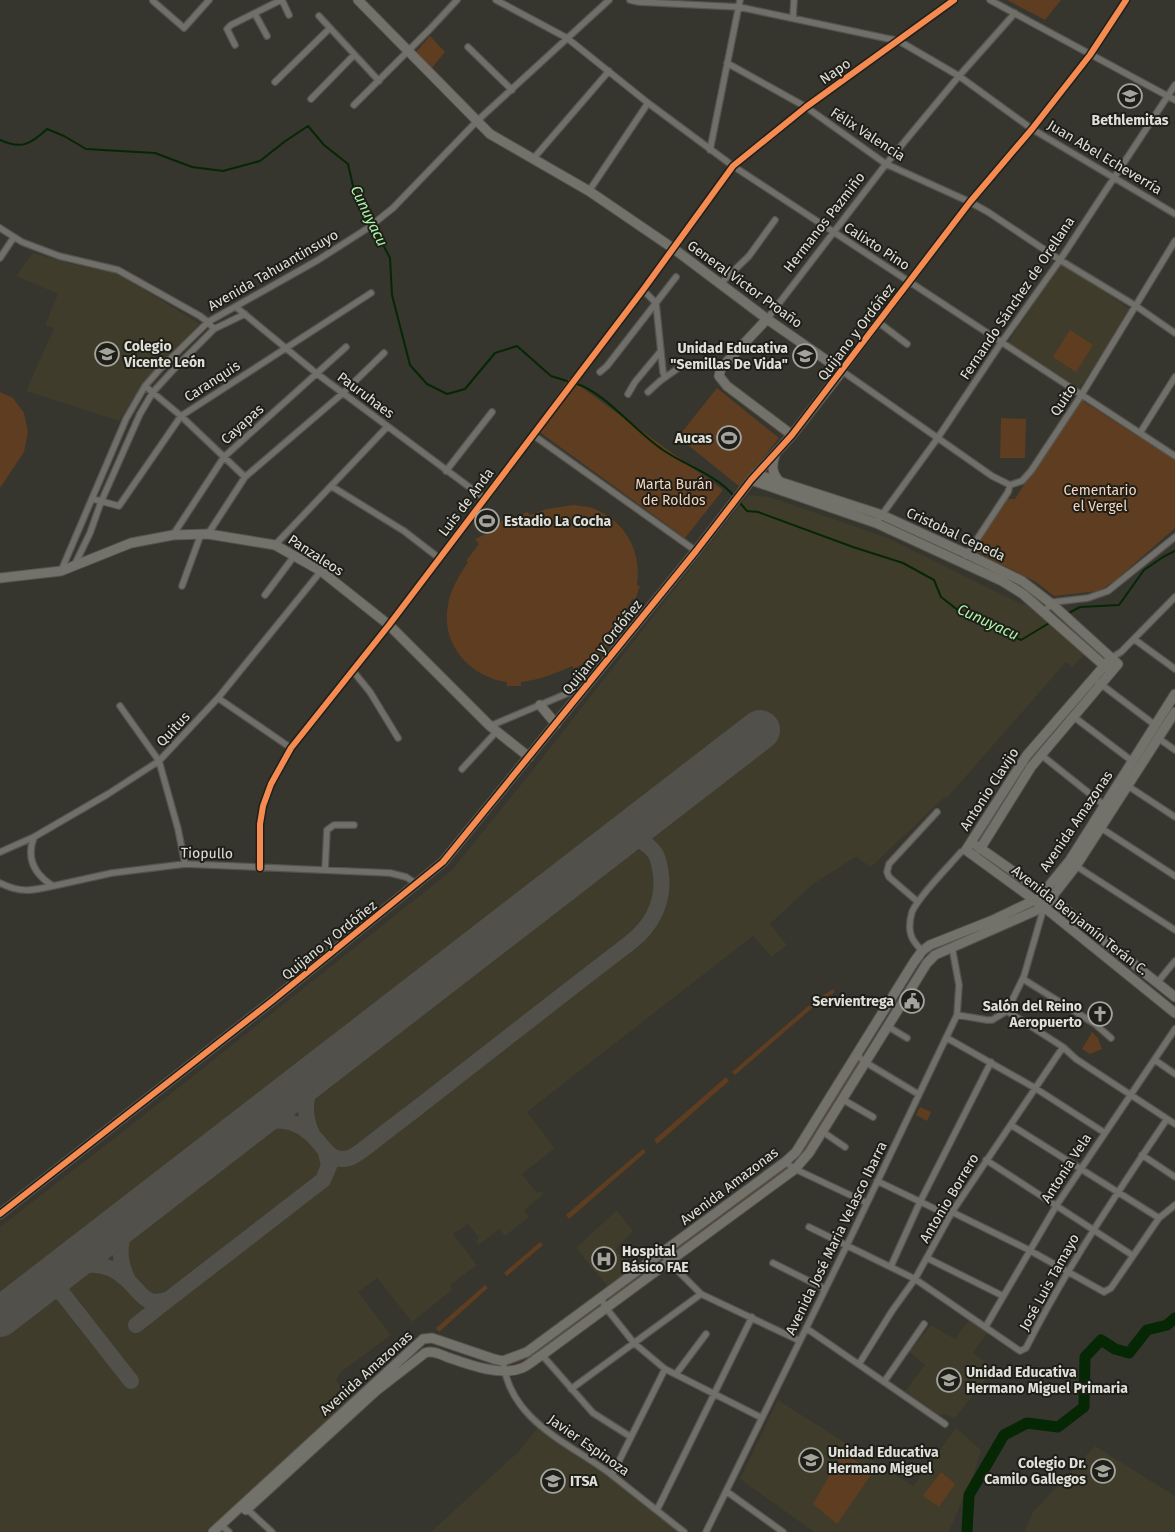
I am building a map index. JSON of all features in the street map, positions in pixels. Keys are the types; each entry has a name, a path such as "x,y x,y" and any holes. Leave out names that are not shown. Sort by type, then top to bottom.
{"street":[{"path":"153,1 184,28 209,0"},
{"path":"235,45 228,29 230,25 282,0 289,15"},
{"path":"354,106 457,0"},
{"name":"Calixto Pino","path":"496,0 567,38 648,103 733,166 1175,456"},
{"name":"Avenida Tahuantinsuyo","path":"61,571 126,419 145,386 208,322 344,245 386,214 477,121 609,0"},
{"name":"Juan Abel Echeverría","path":"630,0 739,7 899,41 959,76 1032,128 1175,214"},
{"path":"710,150 740,0"},
{"path":"793,18 794,0"},
{"name":"Napo","path":"733,166 806,107 954,0"},
{"path":"990,0 1175,100"},
{"name":"Quijano y Ordóñez","path":"0,1214 272,1001 443,862 754,477 792,435 970,202 1090,55 1126,0"},
{"name":"General Victor Proaño","path":"363,2 477,121 498,140 589,191 674,249 767,319 842,370 937,439 992,476 1010,485"},
{"path":"255,14 267,36"},
{"name":"Hermanos Pazmiño","path":"792,435 727,386 719,376 722,368 767,319 886,164 959,76 1014,14"},
{"path":"318,16 379,81"},
{"path":"275,82 330,28"},
{"path":"468,47 512,90"},
{"path":"311,99 354,55"},
{"name":"Félix Valencia","path":"726,63 806,107 886,164 988,212 1175,333"},
{"path":"533,158 609,71"},
{"name":"Fernando Sánchez de Orellana","path":"876,523 937,439 1001,343 1060,260 1175,85"},
{"path":"589,191 648,103"},
{"name":"Luis de Anda","path":"260,868 260,824 263,806 271,784 291,748 389,625 674,249 733,166"},
{"path":"720,284 749,256 776,220"},
{"path":"0,228 22,242 59,256 118,270 208,322 214,329"},
{"path":"0,258 14,237"},
{"name":"Quito","path":"965,558 1008,492 1010,485 1026,478 1082,394 1130,318 1175,241"},
{"path":"600,372 607,366 676,277"},
{"path":"643,290 656,303 660,352 665,377"},
{"name":"Caranquis","path":"92,499 119,506 181,416 371,293"},
{"name":"Pauruhaes","path":"236,307 387,428 484,498"},
{"name":"Avenida Tahuantinsuyo","path":"74,566 90,533 101,502 140,414 153,392 214,329 245,314"},
{"path":"878,322 907,344"},
{"name":"Cayapas","path":"173,535 224,457 346,347"},
{"path":"628,394 635,382 660,352"},
{"path":"182,586 204,534 245,477 343,393 384,353"},
{"path":"648,392 665,377 677,370"},
{"path":"1140,433 1175,377"},
{"path":"145,386 181,416 245,477"},
{"path":"446,471 492,412"},
{"path":"275,545 387,428"},
{"path":"533,435 696,551"},
{"path":"777,452 772,464 773,471 780,482"},
{"name":"Cristobal Cepeda","path":"754,477 780,482 882,515 965,558 1023,594 1111,672"},
{"name":"Cristobal Cepeda","path":"754,477 1022,581 1073,622 1118,664"},
{"path":"331,486 404,531 439,558"},
{"name":"Panzaleos","path":"0,578 61,571 131,543 173,535 204,534 275,545 321,571 389,625 493,728 529,757"},
{"path":"1046,614 1056,601 1096,596 1108,591 1175,537"},
{"path":"265,595 295,555"},
{"name":"Quitus","path":"0,852 34,837 108,794 159,761 218,698 321,571"},
{"name":"Antonio Clavijo","path":"922,951 914,941 910,926 912,912 918,902 962,852 966,850 1034,747 1104,665 1121,652 1174,600"},
{"path":"1134,639 1175,669"},
{"name":"Antonio Clavijo","path":"980,849 1031,767 1118,664 1121,652"},
{"path":"353,671 375,699 398,738"},
{"path":"1093,678 1155,725"},
{"path":"462,769 493,728 587,685"},
{"name":"Avenida Amazonas","path":"1047,896 1175,694"},
{"path":"218,698 291,748"},
{"path":"540,705 556,724"},
{"path":"120,706 159,761 178,829 185,864"},
{"name":"Avenida Amazonas","path":"224,1529 423,1339 432,1338 504,1361 527,1352 785,1162 796,1152 922,951 930,945 1047,896 1076,866 1175,712"},
{"path":"1074,717 1132,761"},
{"path":"1158,738 1175,750"},
{"path":"1034,747 1041,755 1104,805"},
{"path":"1128,786 1175,816"},
{"path":"918,902 889,877 887,872 889,864 937,812"},
{"path":"325,870 328,830 334,825 354,825"},
{"path":"1101,828 1175,876"},
{"path":"34,837 30,848 31,859 38,874 53,886"},
{"name":"Avenida Benjamín Terán C.","path":"971,842 1047,896 1175,997"},
{"name":"Avenida Benjamín Terán C.","path":"966,850 1044,906 1175,1013"},
{"name":"Tiopullo","path":"0,883 12,888 31,891 112,873 185,864 390,873 406,877 417,884"},
{"path":"1076,866 1175,930"},
{"path":"957,1015 992,1020 1006,1011 1023,979 1047,896"},
{"name":"Avenida Amazonas","path":"213,1532 224,1529 315,1442 425,1353 429,1351 493,1370 504,1371 522,1368 795,1169 809,1153 823,1132 842,1098 927,963 935,955 1044,906"},
{"name":"Avenida José Maria Velasco Ibarra","path":"706,1532 957,1015 959,985 952,947"},
{"path":"1157,983 1175,960"},
{"path":"1023,979 1095,1024 1111,1038"},
{"path":"1006,1011 1063,1047 1076,1059 1175,1124"},
{"path":"887,1026 907,1038"},
{"name":"Antonia Vela","path":"986,1326 1056,1206 1175,1029"},
{"path":"947,1038 1036,1088 1105,1133"},
{"name":"Antonio Borrero","path":"859,1364 915,1278 951,1214 1063,1047"},
{"path":"857,1055 865,1062 918,1094"},
{"path":"1155,1060 1175,1074"},
{"path":"891,1266 920,1202 991,1062"},
{"path":"842,1098 873,1117"},
{"name":"José Luis Tamayo","path":"809,1227 915,1278 1020,1351 1026,1348 1067,1271 1167,1118"},
{"path":"1011,1125 1159,1218"},
{"path":"823,1132 845,1147"},
{"path":"1142,1155 1175,1177"},
{"path":"986,1160 1132,1255"},
{"path":"785,1162 795,1169 867,1203"},
{"path":"877,1181 1029,1250 1104,1292 1108,1291 1159,1218 1175,1205"},
{"path":"662,1253 701,1294 800,1341"},
{"path":"927,1258 1002,1296"},
{"path":"773,1262 825,1289"},
{"path":"571,1389 701,1294"},
{"path":"601,1298 606,1308 634,1343 665,1369 762,1418"},
{"path":"657,1510 752,1318"},
{"path":"884,1382 924,1324"},
{"path":"806,1328 945,1424"},
{"path":"676,1374 706,1334"},
{"path":"440,1354 442,1342"},
{"path":"542,1355 593,1413 631,1437"},
{"name":"Javier Espinoza","path":"504,1361 504,1371 507,1380 521,1405 539,1426 612,1475 684,1532"},
{"path":"612,1475 665,1369"},
{"path":"726,1491 783,1532"},
{"path":"247,1509 272,1532"}],"shaded area":[{"name":"Colegio Vicente León","path":"33,253 119,274 200,324 146,379 119,421 26,391 54,328 45,325 58,294 16,276"},
{"path":"1060,262 1131,310 1080,388 1008,343"},
{"path":"748,495 770,497 888,538 1019,603 1031,606 1086,653 1072,667 1066,662 947,798 945,797 871,867 856,857 813,884 770,924 787,945 772,957 753,936 527,1112 555,1148 522,1174 537,1193 540,1191 544,1194 524,1210 529,1217 505,1236 499,1229 479,1245 476,1241 479,1238 468,1224 453,1234 477,1265 450,1285 452,1290 412,1322 377,1278 358,1292 391,1335 341,1372 336,1380 351,1400 207,1532 0,1532 0,1227 452,870"},
{"name":"Hospital Básico FAE","path":"617,1210 633,1231 616,1249 631,1270 608,1287 576,1248"},
{"name":"Unidad Educativa Hermano Miguel Primaria","path":"969,1320 987,1333 973,1353 994,1369 954,1419 945,1414 939,1415 905,1391 925,1365 909,1352 931,1325 955,1339"},
{"name":"Unidad Educativa Hermano Miguel","path":"778,1400 913,1486 956,1428 981,1450 975,1470 949,1532 814,1532 740,1479"},
{"name":"ITSA","path":"539,1426 612,1475 683,1532 431,1532 519,1451"},
{"name":"Colegio Dr. Camilo Gallegos","path":"1095,1446 1175,1496 1175,1532 1024,1532 1033,1512"}],"green space":[{"path":"1007,0 1061,0 1045,20"},
{"path":"430,36 445,52 431,69 415,53"},
{"path":"1070,330 1093,345 1076,372 1053,357"},
{"name":"Marta Burán de Roldos","path":"569,378 723,490 685,538 534,428"},
{"name":"Aucas","path":"717,388 779,438 740,487 678,437"},
{"path":"0,392 13,398 24,413 28,432 24,452 0,488"},
{"name":"Cementario el Vergel","path":"1078,398 1175,460 1175,528 1116,580 1099,591 1054,596 1036,582 973,550 1007,499 1015,499"},
{"path":"1001,418 1026,419 1025,458 1000,458"},
{"path":"573,505 590,507 604,513 614,520 629,538 637,560 637,585 640,586 635,600 632,599 618,626 606,642 608,645 594,658 574,669 572,666 547,676 521,682 521,686 507,686 507,682 494,679 470,666 453,645 447,619 451,594 468,562 466,561 479,544 475,539 486,534 504,519 507,522 527,512 530,515 547,509"},
{"path":"833,989 835,992 817,1004 735,1075 732,1072 814,1001"},
{"path":"1092,1032 1098,1038 1102,1049 1090,1054 1082,1049"},
{"path":"857,1057 861,1060 810,1144 796,1160 795,1158"},
{"path":"726,1077 729,1081 657,1144 654,1140"},
{"path":"920,1107 931,1112 927,1121 916,1115"},
{"path":"643,1149 646,1152 569,1219 566,1215"},
{"path":"785,1165 787,1169 678,1249 677,1247"},
{"path":"540,1242 543,1245 507,1276 504,1273"},
{"path":"660,1260 661,1262 610,1299 608,1297"},
{"path":"485,1285 488,1288 439,1332 436,1328"},
{"path":"597,1304 599,1307 556,1340 532,1355 509,1365 509,1362"},
{"path":"843,1452 873,1472 837,1524 813,1504"},
{"path":"941,1472 955,1484 939,1507 923,1496"}],"waterway":[{"name":"Cunuyacu","path":"0,140 14,145 25,144 31,142 47,129 64,136 86,149 155,153 192,167 223,171 260,161 308,126 324,145 348,164 354,190 390,258 392,295 410,365 427,384 447,394 465,389 495,353 517,346 551,376 567,381"},
{"name":"Cunuyacu","path":"577,384 598,395 653,443 672,456 709,476 734,496"},
{"name":"Cunuyacu","path":"741,504 747,511 758,512 903,563 934,580 941,597 959,611 1021,640 1051,622"},
{"name":"Cunuyacu","path":"1067,614 1080,607 1119,605 1144,570 1175,551"},
{"path":"967,1532 969,1495 1004,1435 1027,1423 1058,1427 1084,1407 1085,1357 1101,1340 1115,1349 1129,1353 1147,1330 1167,1325 1175,1318"}],"taxiway":[{"path":"238,1134 257,1124 277,1120 286,1121 305,1129 328,1154 342,1159 357,1154 416,1109 631,942 645,928 655,912 661,894 660,866 656,855 649,846 626,834"},
{"path":"313,1136 306,1115 308,1096 316,1078 331,1061"},
{"path":"57,1274 83,1265 100,1265 117,1272 148,1300 161,1302 169,1299 323,1180 329,1166 326,1153"},
{"path":"128,1280 121,1261 121,1242 128,1224 141,1208"},
{"path":"69,1265 62,1278 62,1293 131,1381"},
{"path":"30,1294 46,1289 62,1293"},
{"path":"136,1325 169,1299"}],"runway":[{"path":"0,1317 760,730"}],"cycle path":[{"path":"260,868 260,824 263,806 271,784 291,748 389,625 643,290 733,166 806,107 954,0"},
{"path":"0,1214 272,1001 443,862 696,551 751,480 792,435 970,202 1032,129 1090,55 1126,0"}],"place":[{"name":"Bethlemitas","path":"1130,96"},
{"name":"Colegio Vicente León","path":"107,354"},
{"name":"Unidad Educativa \"Semillas De Vida\"","path":"805,356"},
{"name":"Aucas","path":"729,438"},
{"name":"Estadio La Cocha","path":"487,521"},
{"name":"Servientrega","path":"912,1001"},
{"name":"Salón del Reino Aeropuerto","path":"1100,1014"},
{"name":"Hospital Básico FAE","path":"604,1259"},
{"name":"Unidad Educativa Hermano Miguel Primaria","path":"949,1380"},
{"name":"Unidad Educativa Hermano Miguel","path":"811,1460"},
{"name":"Colegio Dr. Camilo Gallegos","path":"1103,1471"},
{"name":"ITSA","path":"553,1481"}]}
